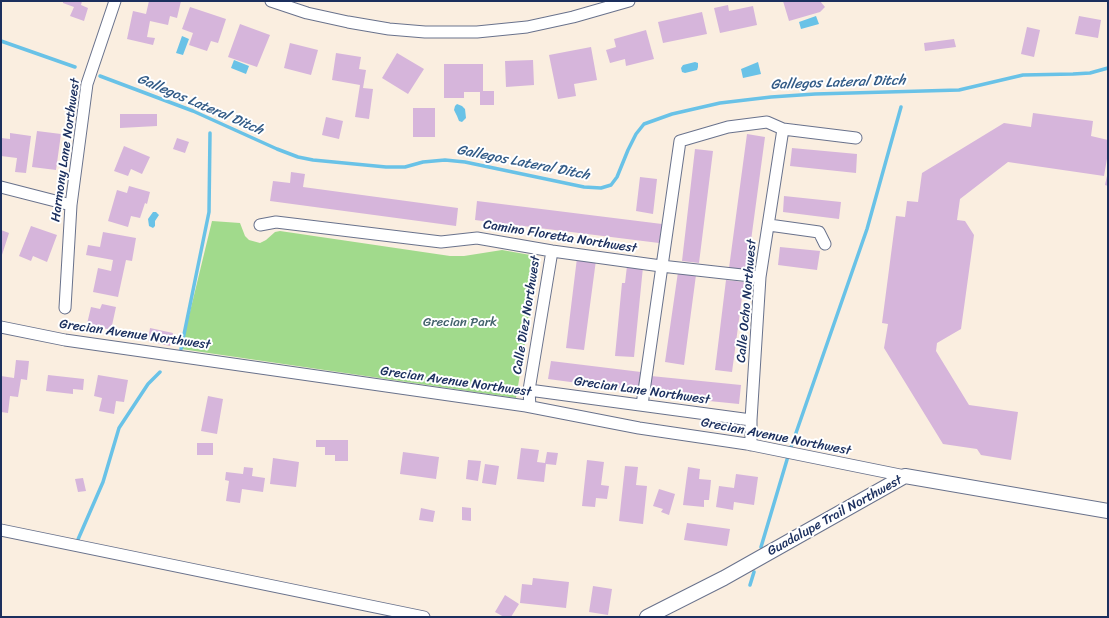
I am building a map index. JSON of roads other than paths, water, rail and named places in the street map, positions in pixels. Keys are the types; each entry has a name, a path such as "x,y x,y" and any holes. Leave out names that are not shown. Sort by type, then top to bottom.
{"street":[{"name":"Harmony Lane Northwest","path":"65,308 71,205 87,84 115,1"},
{"path":"271,1 308,13 388,29 432,32 477,32 528,27 573,17 629,1"},
{"path":"642,405 680,141 728,127 766,122 783,129 856,138"},
{"name":"Calle Ocho Northwest","path":"751,445 751,420 760,278 783,129"},
{"path":"1,187 71,205"},
{"name":"Camino Floretta Northwest","path":"260,225 276,222 441,242 477,238 552,251 760,278"},
{"path":"768,225 819,232 825,244"},
{"name":"Calle Diez Northwest","path":"530,407 529,390 552,251"},
{"name":"Grecian Avenue Northwest","path":"1,327 65,340 530,407 639,428 751,445 905,476"},
{"name":"Grecian Lane Northwest","path":"529,390 751,420"},
{"name":"Guadalupe Trail Northwest","path":"647,617 724,578 905,476 1108,511"},
{"path":"1,530 424,617"}],"water":[{"path":"816,16 819,24 801,29 799,22"},
{"path":"182,36 189,39 183,55 176,53"},
{"path":"234,60 249,66 246,74 231,68"},
{"path":"695,62 698,63 697,70 685,73 682,72 681,68 683,65"},
{"path":"758,62 761,74 743,78 741,69"},
{"path":"457,104 465,109 466,118 462,122 459,121 454,110"},
{"path":"153,212 156,212 159,215 153,228 149,226 148,219"}],"waterway":[{"name":"Gallegos Lateral Ditch","path":"1,41 75,67"},
{"name":"Gallegos Lateral Ditch","path":"100,76 193,111 298,157 313,160 386,167 405,167 423,162 445,160 465,162 584,187 601,188 611,185 617,177 636,134 644,124 672,114 720,103 771,97 815,94 959,90 1023,75 1090,73 1108,68"},
{"path":"761,547 789,453 867,229 901,107"},
{"path":"181,349 209,212 210,133"},
{"path":"76,544 103,482 119,428 148,384 160,372"},
{"path":"750,585 754,572"}],"park label":[{"name":"Grecian Park","path":"460,323"}]}
